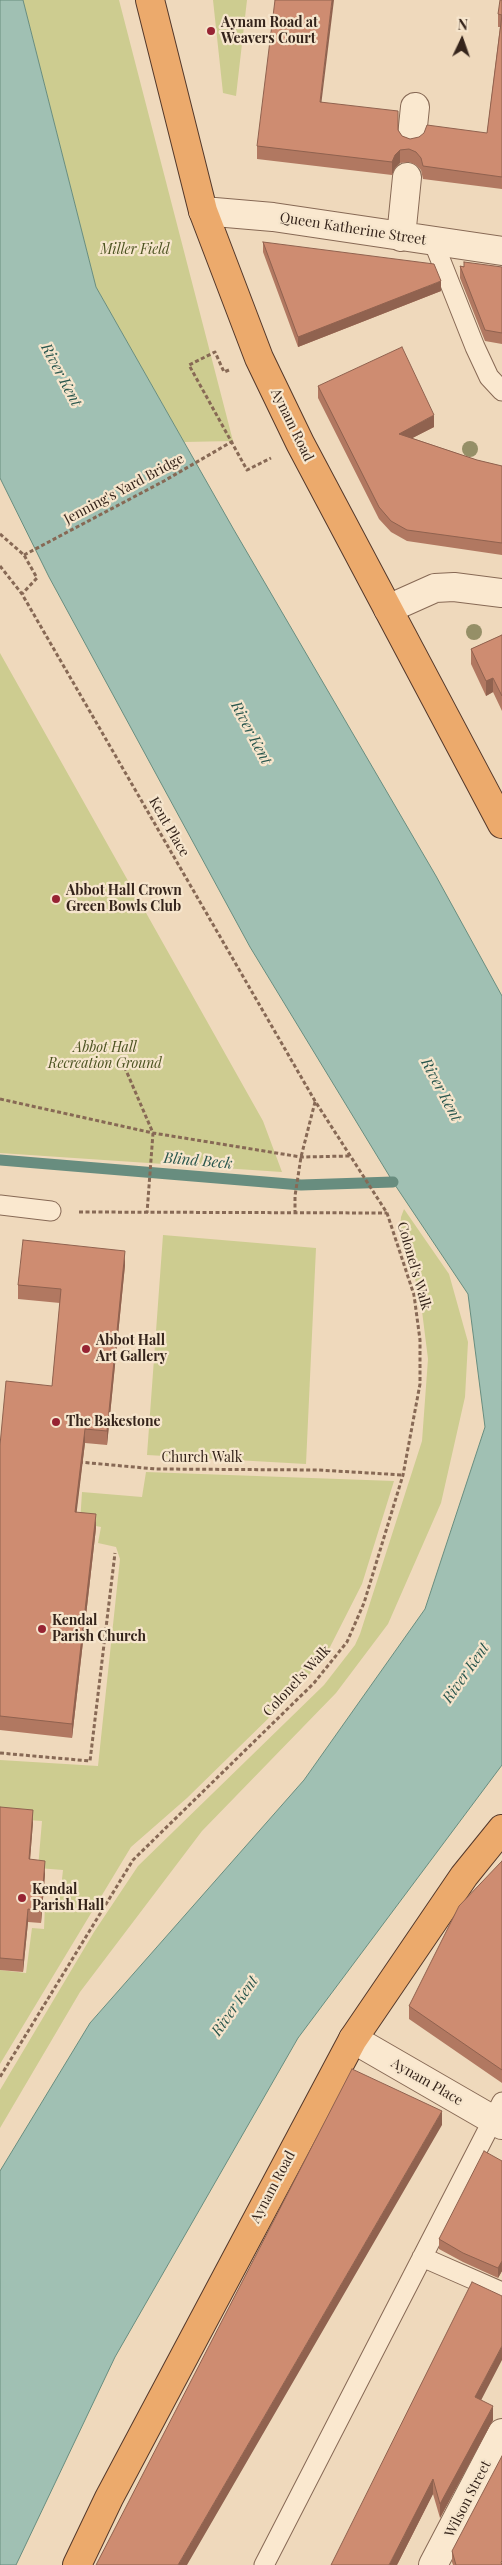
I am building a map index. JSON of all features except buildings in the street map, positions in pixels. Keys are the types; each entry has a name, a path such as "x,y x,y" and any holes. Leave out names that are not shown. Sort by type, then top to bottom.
{"highway":[{"name":"Aynam Road","path":"150,0 203,212 259,358 300,443 502,824"},
{"name":"Aynam Road","path":"77,2565 114,2489 353,2039 464,1876 502,1829"}],"street":[{"path":"412,136 415,107"},
{"path":"401,237 407,177"},
{"name":"Queen Katherine Street","path":"203,212 264,216 502,251"},
{"path":"388,609 436,588 454,587 502,593"},
{"name":"Aynam Place","path":"353,2039 498,2115"},
{"name":"Wilson Street","path":"433,2565 502,2433"}],"lane":[{"path":"433,241 475,347 489,377 502,391"},
{"path":"0,1205 51,1212"},
{"path":"264,2565 422,2257 498,2115"},
{"path":"422,2257 502,2292"}],"path":[{"path":"224,372 215,352 189,365 233,441 247,470"},
{"name":"Jenning's Yard Bridge","path":"24,555 164,482 233,441"},
{"path":"0,534 24,555 37,578 22,594"},
{"name":"Kent Place","path":"0,566 22,594 315,1101 350,1156"},
{"path":"122,1061 153,1133 147,1213"},
{"path":"0,1099 153,1133 302,1157 350,1156"},
{"path":"295,1214 295,1196 315,1101"},
{"name":"Colonel's Walk","path":"0,2077 133,1860 314,1683 347,1642 364,1603 403,1475 420,1384 420,1340 414,1295 387,1213 350,1156"},
{"path":"51,1212 387,1213"},
{"name":"Church Walk","path":"78,1462 156,1469 319,1470 403,1475"},
{"path":"0,1753 90,1761 115,1554"}],"green space":[{"name":"Miller Field","path":"23,0 119,0 233,441 184,442 96,287"},
{"path":"213,0 247,0 236,96 223,93"},
{"name":"Abbot Hall Recreation Ground","path":"0,653 263,1121 282,1172 0,1153"},
{"path":"404,1209 449,1274 468,1342 465,1397 441,1503 388,1624 336,1693 202,1831 80,1992 0,2128 0,2090 94,1932 138,1866 324,1685 355,1645 360,1634 422,1441 428,1359 420,1295 400,1231 401,1217"},
{"path":"163,1235 316,1248 306,1464 147,1455"},
{"path":"146,1472 394,1481 362,1584 330,1647 306,1679 279,1708 187,1798 131,1847 0,2064 0,1970 26,1973 32,1928 44,1929 45,1905 59,1906 63,1870 38,1868 42,1821 0,1818 0,1760 98,1766 120,1559 116,1547 98,1543 101,1527 80,1523 82,1492 142,1497"}],"water":[{"name":"River Kent","path":"0,0 23,0 96,287 234,530 436,876 502,996 502,1765 298,2038 115,2357 16,2565 0,2565 0,2171 90,2023 304,1780 425,1609 485,1427 468,1294 393,1182 250,947 49,577 0,478"}],"waterway":[{"name":"Blind Beck","path":"0,1160 301,1185 393,1182"}],"place":[{"name":"Aynam Road at Weavers Court","path":"211,31"},
{"name":"Abbot Hall Crown Green Bowls Club","path":"56,899"},
{"name":"Abbot Hall Art Gallery","path":"86,1349"},
{"name":"The Bakestone","path":"56,1422"},
{"name":"Kendal Parish Church","path":"42,1629"},
{"name":"Kendal Parish Hall","path":"22,1898"}]}
